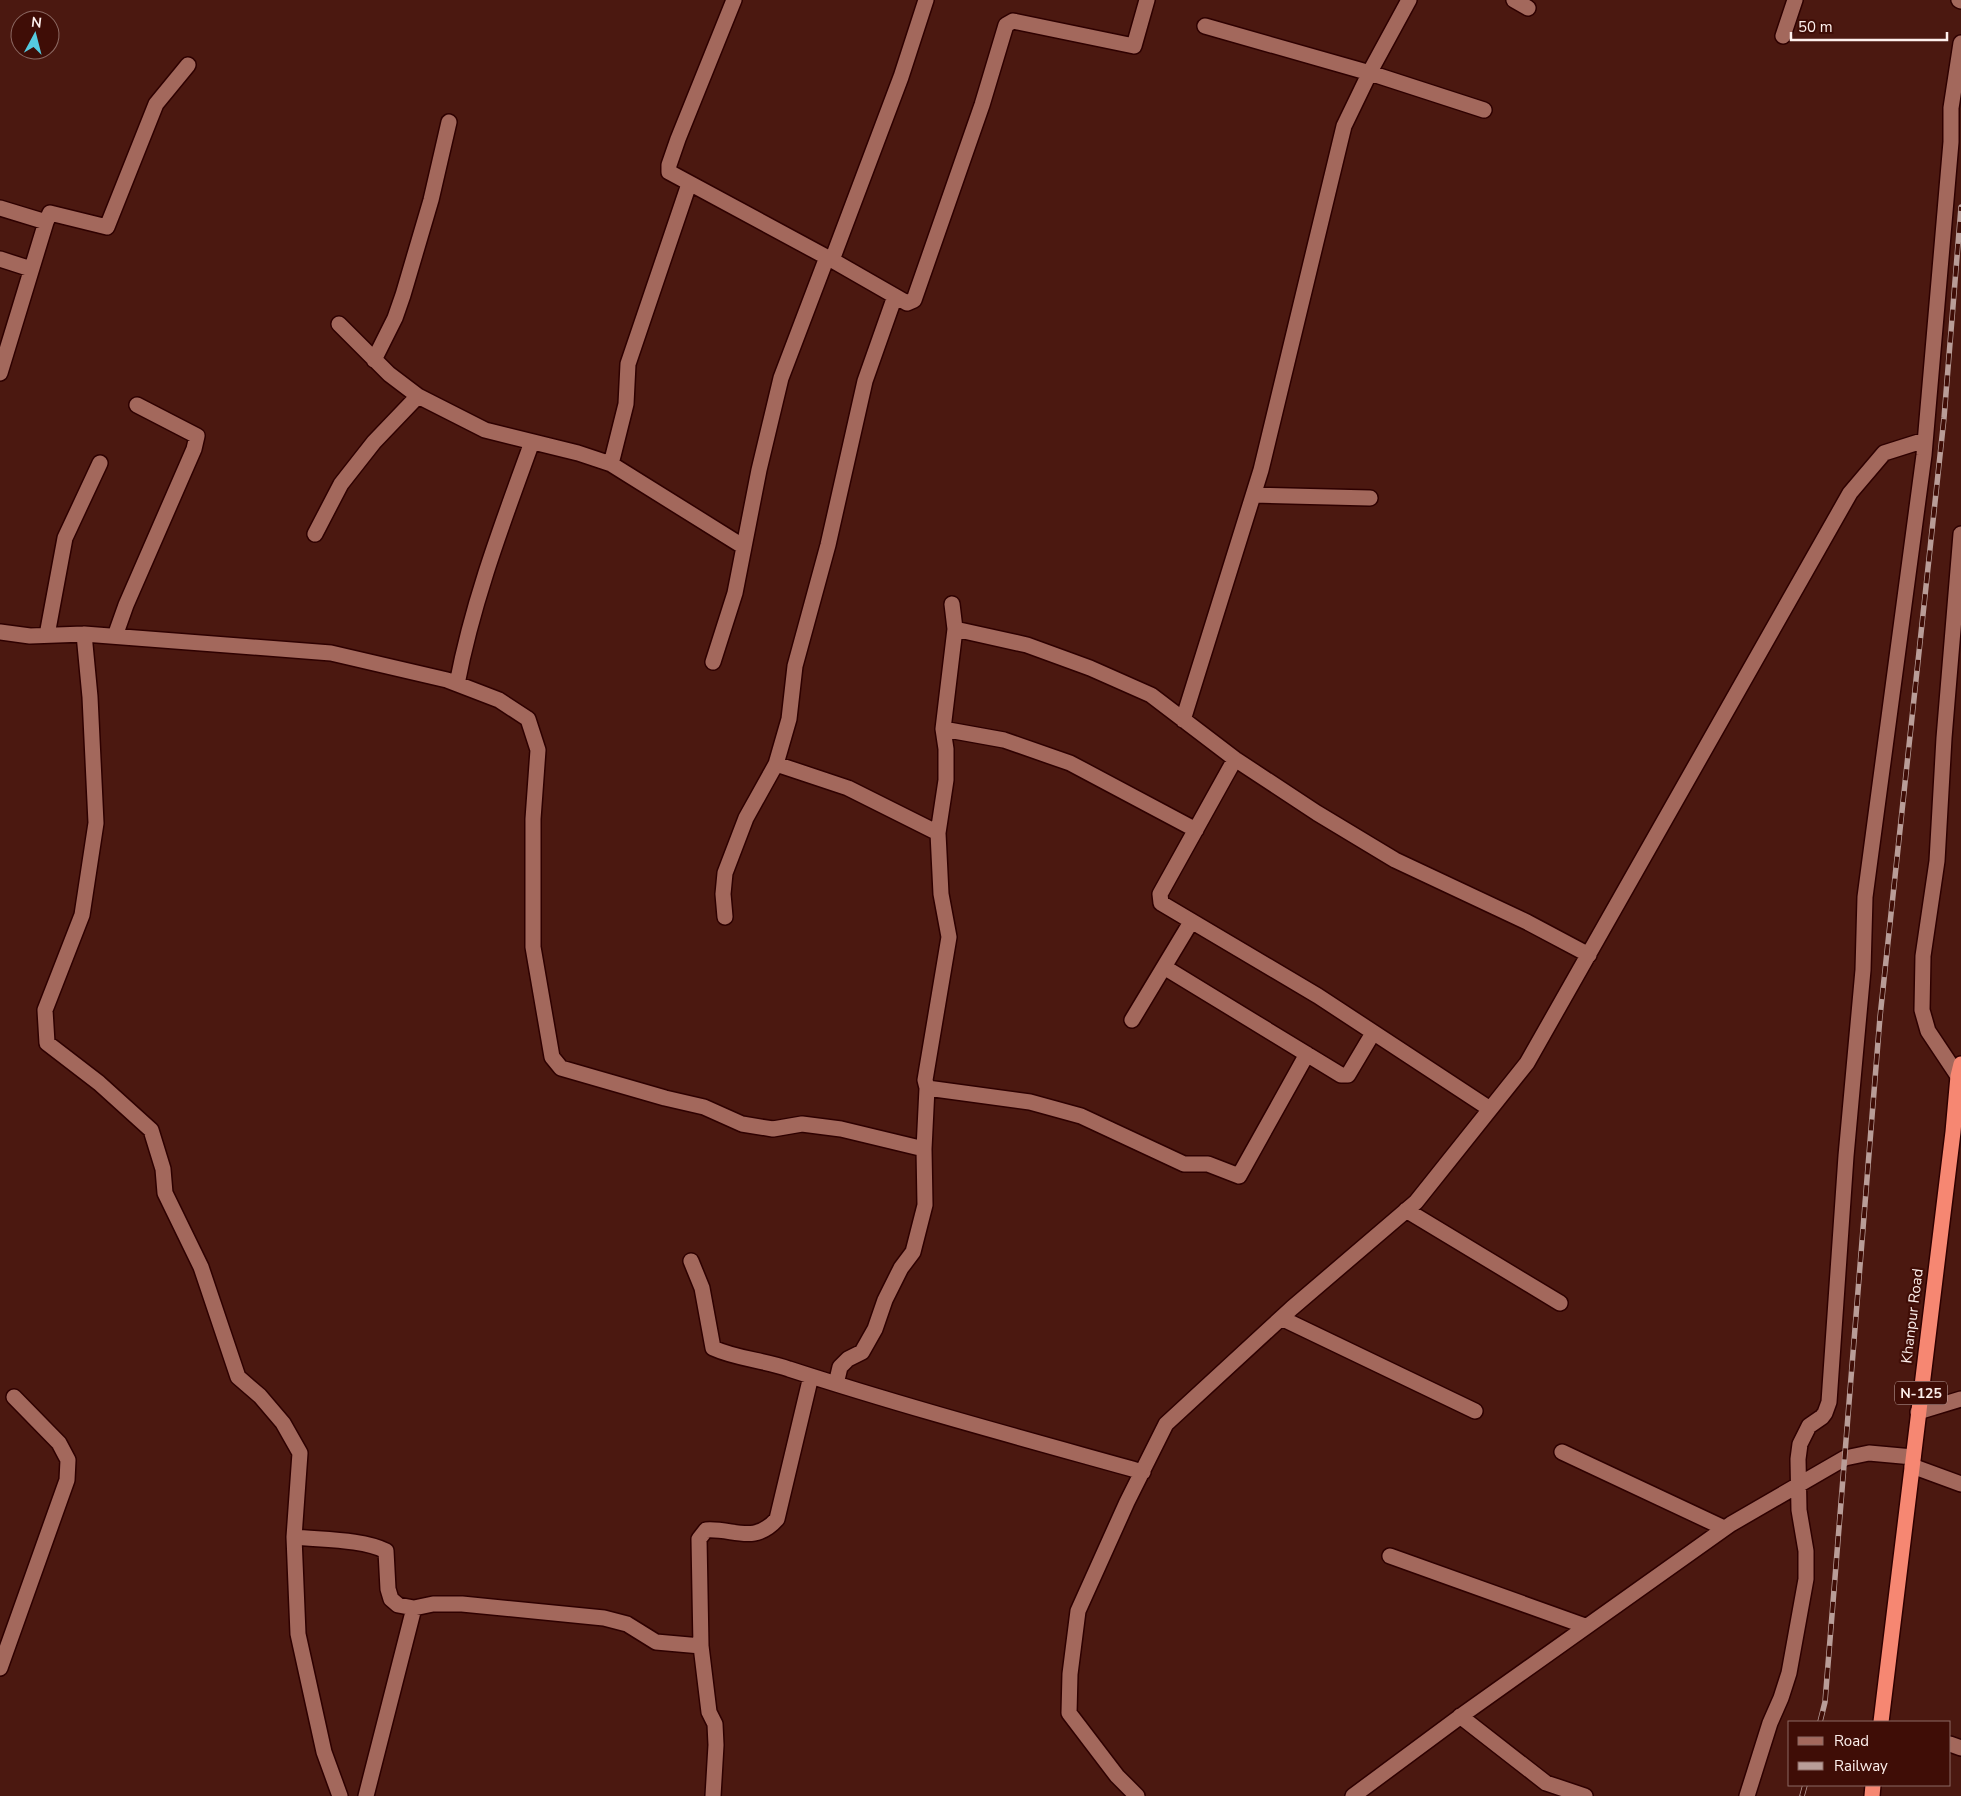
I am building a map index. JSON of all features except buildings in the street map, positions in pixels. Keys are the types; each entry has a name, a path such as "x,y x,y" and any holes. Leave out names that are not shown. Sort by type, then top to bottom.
{"highway":[{"name":"Khanpur Road","path":"1884,1721 1912,1462 1959,1070"}],"street":[{"path":"734,0 669,165 669,172 830,258 907,303 914,300 982,105 1006,25 1013,21 1134,46 1147,0"},
{"path":"713,662 734,593 759,470 781,378 901,76 926,0"},
{"path":"1183,720 1254,495 1344,126 1409,0"},
{"path":"1514,0 1528,8"},
{"path":"1783,36 1795,0"},
{"path":"1205,26 1370,73 1484,110"},
{"path":"1746,1796 1789,1673 1806,1579 1806,1551 1799,1510 1800,1484 1798,1459 1800,1444 1809,1426 1825,1413 1828,1402 1846,1156 1863,970 1866,898 1925,440 1951,142 1951,108 1961,43"},
{"path":"0,373 50,213 107,227 156,104 188,65"},
{"path":"374,360 395,318 403,295 431,200 449,122"},
{"path":"611,464 626,404 628,364 689,184"},
{"path":"0,208 46,222"},
{"path":"0,259 31,269"},
{"path":"725,917 723,894 725,873 746,818 776,764 789,718 795,666 828,546 865,381 895,296"},
{"path":"339,324 389,374 418,396 485,430 578,453 611,464 744,547"},
{"path":"316,534 341,484 374,442 418,396"},
{"path":"115,636 126,605 194,449 197,436 137,406"},
{"path":"1137,1796 1117,1776 1069,1713 1070,1674 1078,1611 1166,1424 1281,1318 1416,1202 1527,1063 1850,493 1884,453 1925,440"},
{"path":"457,684 466,638 488,563 532,442"},
{"path":"47,636 65,538 100,463"},
{"path":"1254,495 1370,498"},
{"path":"1959,1070 1928,1031 1922,1010 1923,956 1937,861 1944,738 1961,534"},
{"path":"836,1384 840,1367 862,1352 901,1268 913,1252 925,1206 924,1149 927,1088 925,1080 949,937 941,894 938,833 946,780 946,749 943,729 955,629 952,604"},
{"path":"955,629 1027,644 1090,668 1151,695 1235,759 1317,813 1395,860 1527,922 1589,954"},
{"path":"0,632 30,636 84,634 332,653 447,680 499,700 528,719 538,750 533,819 533,947 552,1057 560,1068 704,1107 742,1124 773,1128 802,1124 841,1129 924,1149"},
{"path":"84,634 90,696 96,823 82,915 45,1010 47,1043 99,1083 151,1130 163,1169 165,1193 201,1267 238,1377 260,1396 284,1424 300,1453 294,1537 298,1634 324,1752 340,1796"},
{"path":"943,729 1004,740 1070,764 1196,830"},
{"path":"1235,759 1160,894 1161,903 1310,991 1490,1109"},
{"path":"776,764 848,788 938,833"},
{"path":"1132,1020 1192,922"},
{"path":"1164,967 1341,1076 1348,1075 1373,1033"},
{"path":"927,1088 1039,1104 1081,1116 1184,1164 1208,1164 1239,1176 1307,1054"},
{"path":"1406,1210 1560,1302"},
{"path":"691,1261 702,1288 713,1348 728,1355 786,1368 1142,1472"},
{"path":"1281,1318 1475,1411"},
{"path":"713,1796 716,1745 714,1724 709,1712 701,1646 699,1539 706,1530 751,1535 769,1528 777,1519 811,1376"},
{"path":"0,1668 67,1480 68,1460 59,1443 14,1397"},
{"path":"1918,1412 1961,1399"},
{"path":"1562,1452 1724,1528"},
{"path":"1353,1796 1460,1716 1724,1528 1845,1458 1869,1454 1912,1462 1961,1484"},
{"path":"294,1537 354,1542 377,1546 386,1551 388,1589 391,1598 398,1605 414,1608 433,1604 462,1604 604,1618 627,1624 656,1642 701,1646"},
{"path":"1390,1556 1585,1626"},
{"path":"366,1796 414,1608"},
{"path":"1460,1716 1546,1783 1585,1796"}],"railway":[{"path":"1820,1721 1825,1702 1880,1017 1944,418 1961,207"},
{"path":"1802,1796 1805,1786"}]}
